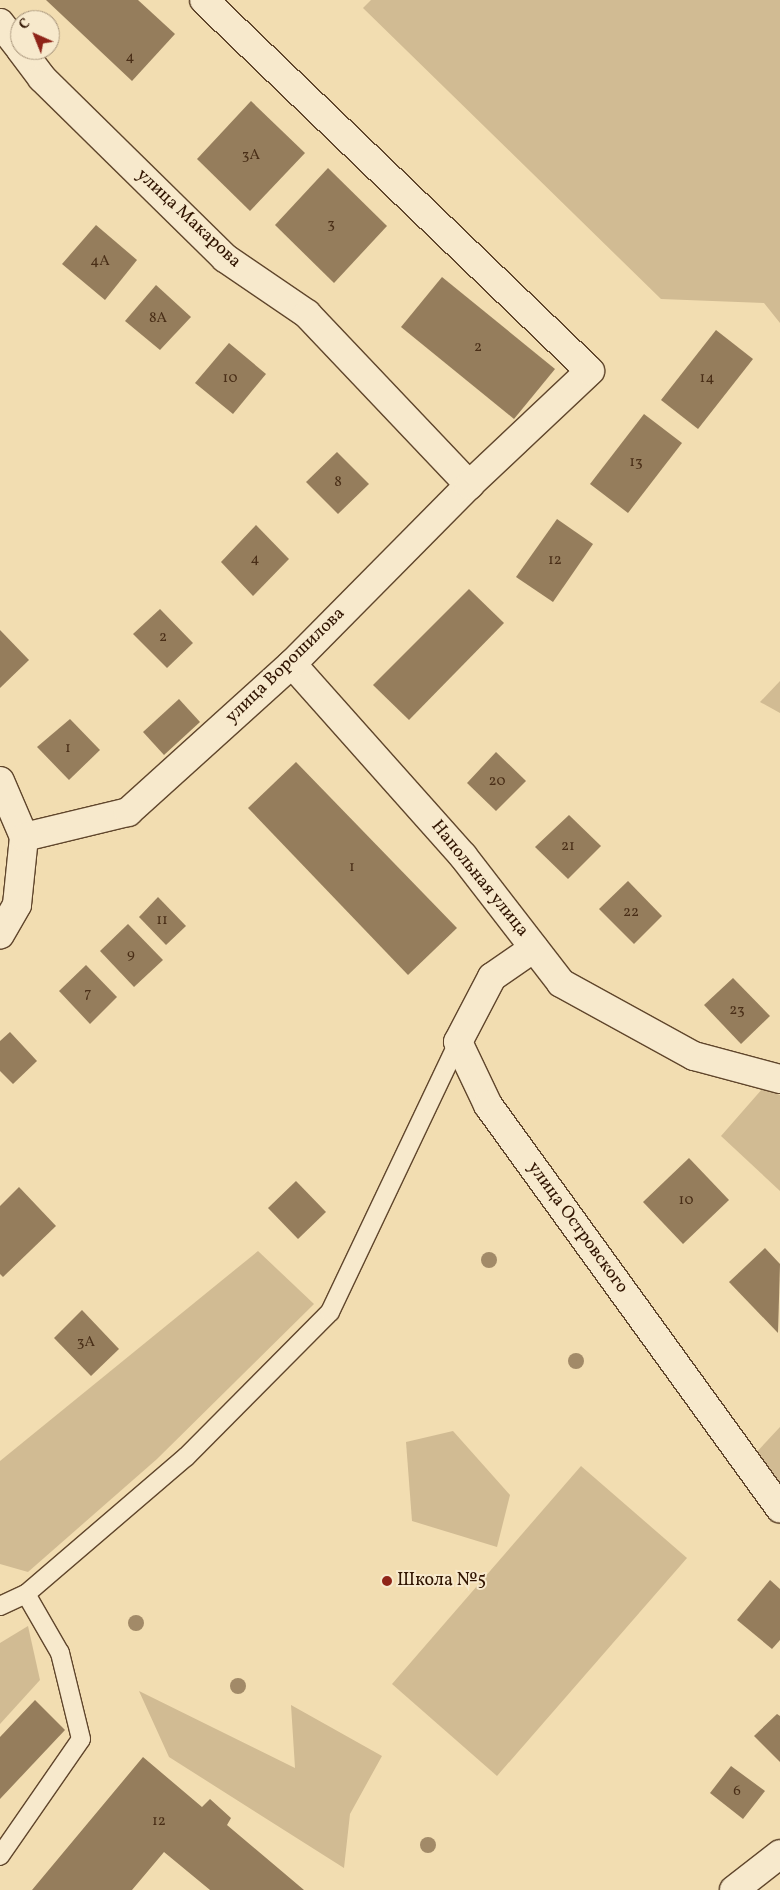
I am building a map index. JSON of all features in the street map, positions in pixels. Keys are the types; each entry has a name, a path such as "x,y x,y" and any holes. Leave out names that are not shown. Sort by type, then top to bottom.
{"street":[{"name":"улица Ворошилова","path":"24,837 128,812 292,664 469,485 590,371 204,0"},
{"name":"улица Макарова","path":"0,24 10,37"},
{"name":"улица Макарова","path":"28,60 42,78 225,258 307,314 469,485"},
{"name":"Напольная улица","path":"292,664 463,856 561,983 694,1056 780,1079"},
{"path":"0,781 24,837 17,905 0,935"},
{"path":"458,1042 492,978 534,948"},
{"name":"улица Островского","path":"458,1042 488,1105 780,1509"},
{"path":"734,1890 780,1854"}],"lane":[{"path":"0,1606 26,1594 186,1457 330,1312 458,1042"},
{"path":"0,1856 81,1739 60,1653 26,1594"}],"shaded area":[{"path":"371,0 780,0 780,323 764,303 661,299 363,8"},
{"path":"780,681 780,713 760,702"},
{"path":"763,1088 780,1095 780,1191 721,1136"},
{"path":"258,1251 314,1304 157,1459 28,1572 0,1564 0,1461"},
{"path":"780,1427 780,1492 753,1456"},
{"path":"453,1431 510,1495 497,1547 412,1521 406,1442"},
{"path":"581,1466 687,1558 497,1776 392,1684"},
{"path":"28,1626 40,1680 0,1724 0,1643"},
{"path":"139,1691 295,1768 291,1705 382,1756 350,1814 344,1868 169,1757"}],"building":[{"path":"46,0 138,0 175,34 132,81 60,13 60,10 57,10"},
{"path":"251,101 305,153 250,211 197,159"},
{"path":"328,168 387,226 334,283 275,225"},
{"path":"96,225 137,260 105,300 62,264"},
{"path":"442,277 555,369 514,419 401,327"},
{"path":"156,285 191,317 160,350 125,321"},
{"path":"716,330 753,359 698,429 661,400"},
{"path":"229,343 266,374 233,414 195,383"},
{"path":"644,414 682,443 628,513 590,484"},
{"path":"337,452 369,484 338,514 306,482"},
{"path":"557,519 593,544 553,602 516,577"},
{"path":"256,525 289,559 253,596 221,562"},
{"path":"469,589 504,623 409,720 373,685"},
{"path":"160,609 193,643 167,668 133,634"},
{"path":"0,630 29,660 0,688"},
{"path":"179,699 200,722 164,755 143,732"},
{"path":"70,719 100,750 69,780 37,747"},
{"path":"496,752 526,781 496,811 467,783"},
{"path":"296,762 457,928 408,975 248,808"},
{"path":"569,815 601,846 568,879 535,847"},
{"path":"628,881 662,916 634,944 599,909"},
{"path":"158,897 186,926 166,945 139,917"},
{"path":"128,924 163,960 134,987 100,951"},
{"path":"86,965 117,997 90,1024 59,991"},
{"path":"733,978 770,1016 741,1044 704,1005"},
{"path":"10,1032 37,1061 13,1084 0,1071 0,1041"},
{"path":"689,1158 729,1200 683,1244 643,1202"},
{"path":"296,1181 326,1212 298,1239 268,1208"},
{"path":"19,1187 56,1226 3,1277 0,1274 0,1206"},
{"path":"765,1248 780,1264 778,1333 729,1282"},
{"path":"82,1310 119,1349 91,1376 54,1338"},
{"path":"770,1580 780,1589 780,1640 772,1649 737,1620"},
{"path":"35,1700 65,1730 0,1799 0,1737"},
{"path":"777,1714 780,1716 780,1762 754,1736"},
{"path":"143,1757 202,1807 210,1799 231,1818 227,1825 304,1890 210,1890 164,1852 132,1890 32,1890"},
{"path":"731,1766 765,1791 743,1819 710,1793"}],"place":[{"name":"Школа №5","path":"387,1581"}]}
